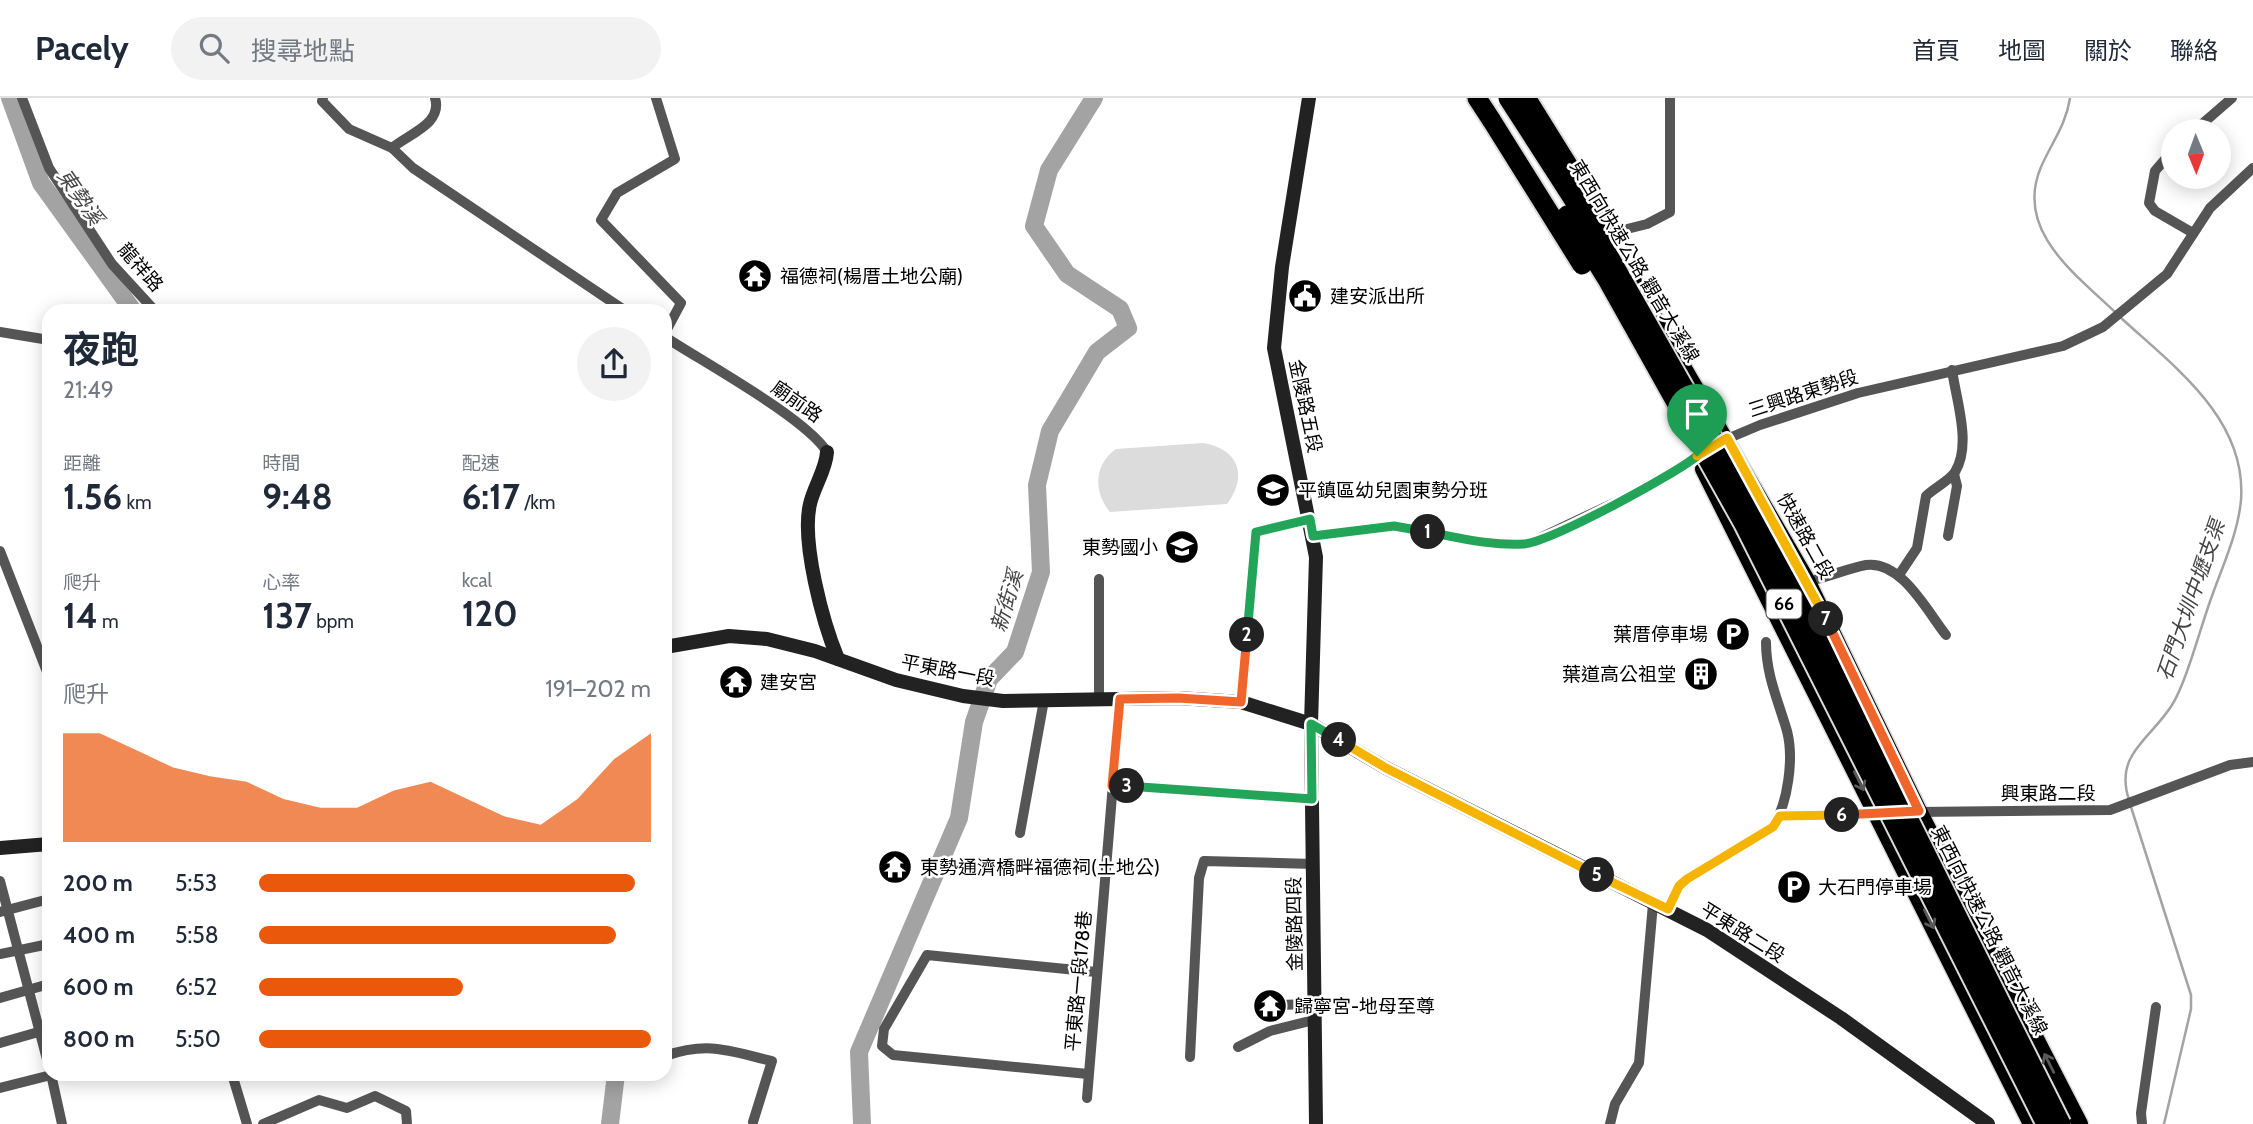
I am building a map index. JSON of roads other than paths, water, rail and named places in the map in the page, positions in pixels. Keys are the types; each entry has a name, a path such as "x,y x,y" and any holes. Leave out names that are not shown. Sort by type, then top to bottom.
{"highway":[{"path":"1477,98 1606,302 1792,636 1826,670"},
{"name":"東西向快速公路 觀音大溪線","path":"1495,98 1608,281 1826,670 2061,1124"},
{"name":"東西向快速公路 觀音大溪線","path":"1508,98 1602,244 1758,518 1826,670 2046,1124"},
{"path":"1526,98 1611,235 1788,557 1826,670"}],"main road":[{"name":"66","path":"1484,98 1617,309 1697,456 2031,1124"},
{"name":"快速路二段","path":"1520,98 1609,239 1727,438 1807,580 1919,811 2080,1124"}],"street":[{"name":"龍祥路","path":"22,98 49,168 112,264 149,304"},
{"path":"323,98 322,101 349,130 392,148 413,168 615,304"},
{"path":"392,148 432,120 437,112 435,98"},
{"path":"656,98 675,159 617,193 601,220 681,303 672,321"},
{"name":"金陵路五段","path":"1309,98 1282,267 1274,348 1313,536 1315,629 1311,724"},
{"path":"1615,232 1647,224 1670,212 1670,98"},
{"path":"2208,119 2232,98"},
{"path":"2161,164 2155,171 2148,204 2193,233"},
{"name":"三興路東勢段","path":"1313,536 1394,526 1485,542 1527,544 1652,485 1727,438 1858,393 2063,346 2103,327 2129,309 2167,274 2210,208 2253,168"},
{"path":"0,332 42,339"},
{"name":"廟前路","path":"672,340 820,440 827,452 827,462 809,506 812,561 819,606 838,659"},
{"path":"1899,575 1917,548 1926,496 1954,474 1960,460 1962,435 1952,370"},
{"path":"1948,536 1957,486 1954,474"},
{"path":"1241,702 1256,532 1310,519"},
{"path":"0,551 42,659"},
{"path":"1817,579 1867,565 1886,567 1899,575 1946,635"},
{"path":"1099,579 1099,699"},
{"name":"平東路一段","path":"672,646 729,636 767,639 838,659 896,681 963,696 1003,701 1178,698 1241,702 1311,724"},
{"path":"1668,909 1679,886 1773,827 1780,816 1789,768 1788,734 1772,692 1766,642"},
{"name":"平東路一段178巷","path":"1087,1098 1120,699"},
{"path":"1020,832 1044,700"},
{"name":"金陵路四段","path":"1311,724 1316,1124"},
{"name":"平東路二段","path":"1311,724 1386,768 1707,930 1841,1018 1988,1124"},
{"name":"興東路二段","path":"1780,816 1919,811 2110,810 2230,765 2253,762"},
{"path":"1112,786 1312,799"},
{"path":"0,848 42,845"},
{"path":"1190,1056 1199,878 1204,861 1312,864"},
{"path":"0,881 4,911 42,1026"},
{"path":"4,911 42,901"},
{"path":"1609,1124 1615,1104 1639,1063 1653,904"},
{"path":"0,954 42,945"},
{"path":"1088,1073 893,1055 882,1046 884,1029 927,955 1096,972"},
{"path":"0,998 42,986"},
{"path":"1277,1005 1314,1004"},
{"path":"2142,1124 2141,1113 2156,1007"},
{"path":"1238,1047 1270,1031 1314,1020"},
{"path":"0,1043 42,1032"},
{"path":"672,1054 692,1047 710,1046 772,1061 753,1122"},
{"path":"0,1088 42,1078"},
{"path":"53,1081 62,1124"},
{"path":"234,1081 247,1124"},
{"path":"263,1124 319,1100 347,1108 375,1096 406,1111 407,1124"}],"waterway":[{"name":"東勢溪","path":"10,98 41,183 128,304"},
{"name":"新街溪","path":"862,1124 859,1052 959,818 974,722 989,679 1015,652 1041,572 1037,485 1050,431 1097,352 1128,328 1120,309 1067,274 1034,226 1049,170 1094,98"},
{"name":"石門大圳中壢支渠","path":"2070,98 2062,125 2041,167 2035,190 2036,211 2042,231 2053,249 2115,312"},
{"name":"石門大圳中壢支渠","path":"2120,317 2183,375 2203,396 2219,419 2232,444 2240,471 2241,500 2233,537 2178,695 2130,759 2126,771 2129,800"},
{"name":"石門大圳中壢支渠","path":"2131,807 2191,995 2191,1009 2164,1124"},
{"name":"東勢溪","path":"610,1124 615,1081"}],"place":[{"name":"福德祠(楊厝土地公廟)","path":"755,276"},
{"name":"建安派出所","path":"1305,296"},
{"name":"平鎮區幼兒園東勢分班","path":"1273,490"},
{"name":"東勢國小","path":"1182,547"},
{"name":"葉厝停車場","path":"1733,634"},
{"name":"葉道高公祖堂","path":"1701,674"},
{"name":"建安宮","path":"736,682"},
{"name":"東勢通濟橋畔福德祠(土地公)","path":"895,867"},
{"name":"大石門停車場","path":"1794,887"},
{"name":"歸寧宮-地母至尊","path":"1270,1006"}]}
